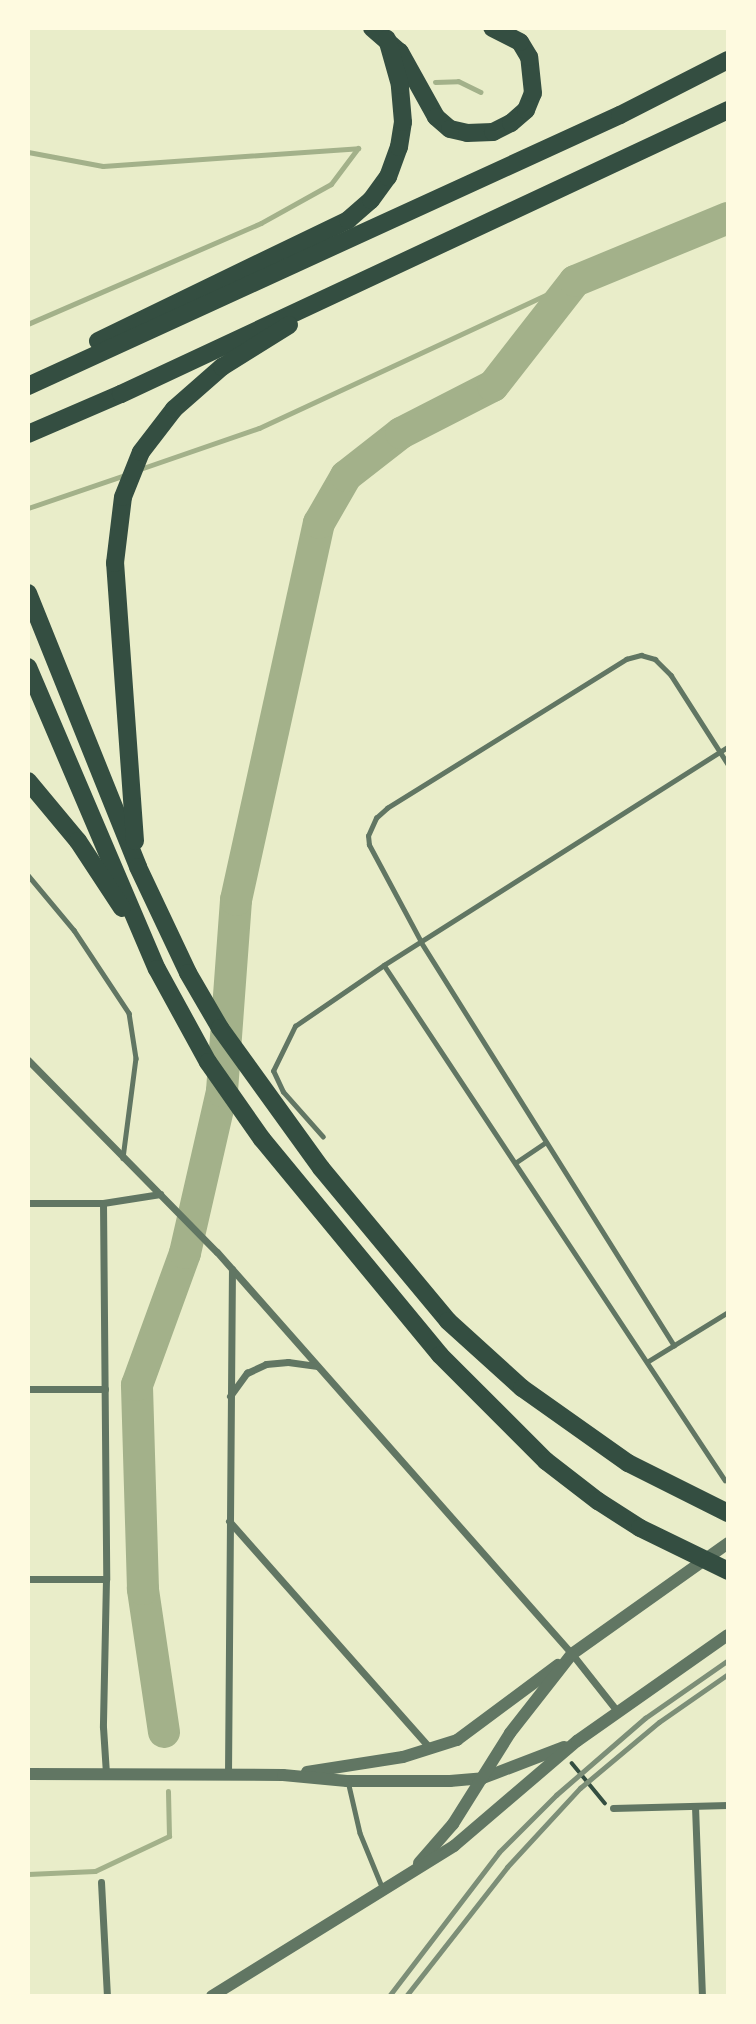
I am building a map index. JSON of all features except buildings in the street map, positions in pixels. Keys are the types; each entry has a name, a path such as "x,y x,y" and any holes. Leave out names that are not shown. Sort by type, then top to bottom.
{"highway":[{"path":"372,28 400,52 436,117 450,129 467,133 493,132 511,124 526,110 533,93 533,72 529,57 520,42 492,28"},
{"path":"28,374 348,220 372,200 388,177 399,147 403,122 400,85 387,39"},
{"path":"28,386 620,115 728,60"},
{"path":"28,434 121,394 728,110"},
{"path":"138,867 128,779 115,563 118,526 131,474 154,431 206,379 293,322 319,301"},
{"path":"28,593 138,867 187,973 220,1028 321,1168 448,1321 522,1388 628,1463 728,1513"},
{"path":"28,667 159,973"},
{"path":"28,781 78,841 159,973 208,1062 262,1139 382,1287 497,1415 546,1461 598,1502 688,1553 728,1571"}],"street":[{"path":"28,1060 217,1252 572,1654 617,1711"},
{"path":"28,1203 103,1203 160,1194"},
{"path":"103,1203 106,1389 103,1727 106,1774"},
{"path":"228,1775 232,1269"},
{"path":"230,1397 247,1373 266,1364 288,1362 316,1366"},
{"path":"28,1389 106,1389"},
{"path":"229,1521 432,1749"},
{"path":"283,1775 372,1763 432,1749 457,1740 728,1543"},
{"path":"28,1579 106,1579"},
{"path":"212,1996 454,1846 577,1741 728,1635"},
{"path":"409,1875 453,1824 510,1733 572,1654"},
{"path":"28,1774 283,1775 347,1780 483,1778 516,1768 577,1741"},
{"path":"613,1808 728,1805"},
{"path":"695,1806 702,1996"},
{"path":"101,1882 107,1996"}],"lane":[{"path":"674,1346 421,942 369,845 372,826 387,808 626,659 641,655 655,659 671,675 728,764"},
{"path":"323,1137 283,1092 273,1071 295,1026 384,965 728,747"},
{"path":"28,875 74,930 129,1013 136,1058 123,1159"},
{"path":"384,965 726,1480"},
{"path":"515,1163 546,1142"},
{"path":"647,1362 728,1312"},
{"path":"347,1780 360,1833 383,1889"}],"path":[{"path":"570,1760 602,1799"}],"waterway":[{"path":"435,82 458,81 481,92"},
{"path":"28,152 103,166 358,148 331,184 261,223 28,324"},
{"path":"164,1732 143,1589 137,1385 185,1253 222,1091 236,900 319,523 346,476 401,433 493,386 575,281 728,218"},
{"path":"140,469 259,428 575,281"},
{"path":"28,508 128,474"},
{"path":"28,1874 95,1871 169,1836 168,1791"}],"railway":[{"path":"389,1996 499,1852 556,1795 645,1718 728,1660"},
{"path":"406,1996 507,1867 580,1788 659,1722 728,1674"}]}
